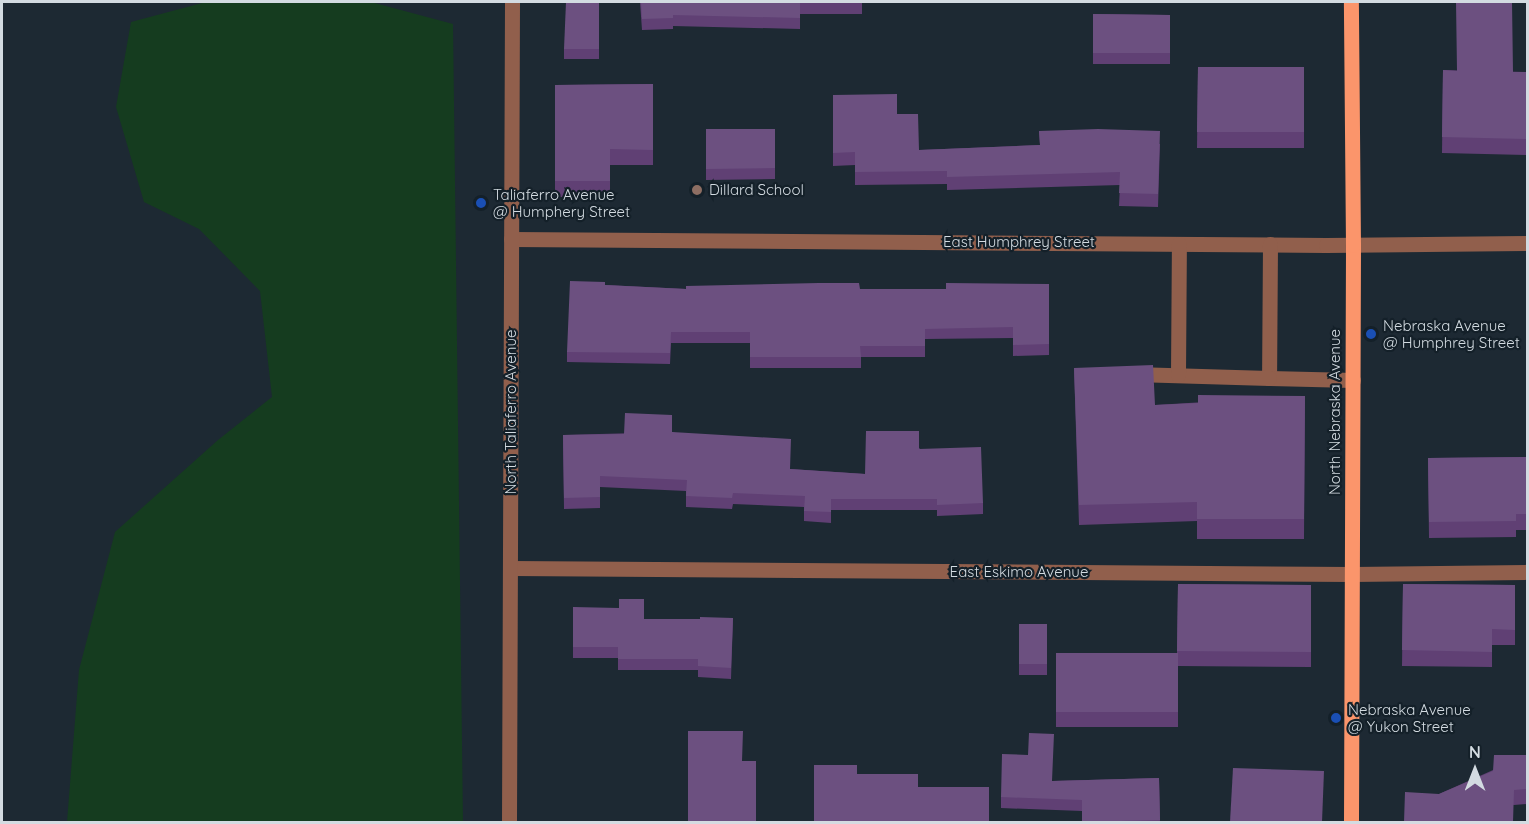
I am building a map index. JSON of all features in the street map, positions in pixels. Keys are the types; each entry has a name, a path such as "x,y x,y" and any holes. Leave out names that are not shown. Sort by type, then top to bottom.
{"main road":[{"name":"North Nebraska Avenue","path":"1351,2 1353,244 1351,822"}],"street":[{"name":"North Taliaferro Avenue","path":"509,822 512,2"},
{"name":"East Humphrey Street","path":"512,239 1179,244 1527,243"},
{"path":"1178,375 1179,244"},
{"path":"1269,378 1270,244"},
{"path":"1123,374 1353,380"},
{"name":"East Eskimo Avenue","path":"511,568 1352,574 1527,572"}],"green space":[{"path":"206,2 371,2 453,24 463,822 67,822 79,670 115,532 218,440 272,397 260,291 199,229 144,202 116,107 131,22"}],"building":[{"path":"566,2 599,2 599,49 564,49"},
{"path":"641,2 862,3 800,3 800,18 673,15 673,18 642,19"},
{"path":"1456,2 1512,2 1513,72 1527,72 1527,139 1442,137 1443,70 1457,71"},
{"path":"1093,14 1170,15 1170,53 1093,53"},
{"path":"1198,67 1304,67 1304,132 1197,132"},
{"path":"653,84 653,150 610,149 610,181 555,181 555,85"},
{"path":"897,94 897,114 918,114 919,150 1040,145 1039,131 1098,129 1160,131 1158,194 1119,193 1120,172 947,177 947,171 855,172 855,152 833,153 833,95"},
{"path":"706,129 775,129 775,168 706,169"},
{"path":"570,281 686,289 686,286 819,283 859,283 860,289 946,289 946,283 1049,284 1049,344 1013,345 1013,327 925,329 925,346 860,346 861,357 750,357 750,332 671,332 670,353 567,352"},
{"path":"1153,365 1155,405 1198,403 1198,395 1305,396 1304,519 1197,519 1197,502 1079,505 1074,368"},
{"path":"625,413 672,415 672,432 791,439 790,469 865,474 866,431 919,431 919,449 981,447 983,503 937,505 937,499 831,499 831,512 804,511 805,496 733,493 732,498 686,496 687,480 600,476 600,497 564,498 563,435 624,434"},
{"path":"1527,457 1527,514 1516,514 1516,521 1429,522 1428,458"},
{"path":"1178,584 1311,585 1311,652 1177,651"},
{"path":"1403,584 1515,585 1515,630 1492,629 1492,652 1402,650"},
{"path":"619,599 644,599 644,619 733,618 731,668 698,666 698,659 618,659 618,647 573,647 573,607 619,608"},
{"path":"1019,624 1047,624 1047,664 1019,664"},
{"path":"1056,653 1178,653 1178,712 1056,712"},
{"path":"688,731 743,731 742,761 756,761 756,822 688,822"},
{"path":"1029,733 1054,734 1052,781 1159,778 1160,820 1082,822 1082,800 1001,797 1002,754 1028,755"},
{"path":"1494,755 1527,755 1527,789 1514,790 1513,822 1404,822 1405,792 1439,794 1493,771"},
{"path":"814,765 857,765 857,774 918,774 918,787 989,787 989,822 814,822"},
{"path":"1233,768 1324,771 1322,822 1230,822"}],"place":[{"name":"Dillard School","path":"697,190"},
{"name":"Taliaferro Avenue @ Humphery Street","path":"481,203"},
{"name":"Nebraska Avenue @ Humphrey Street","path":"1371,334"},
{"name":"Nebraska Avenue @ Yukon Street","path":"1336,718"}]}
